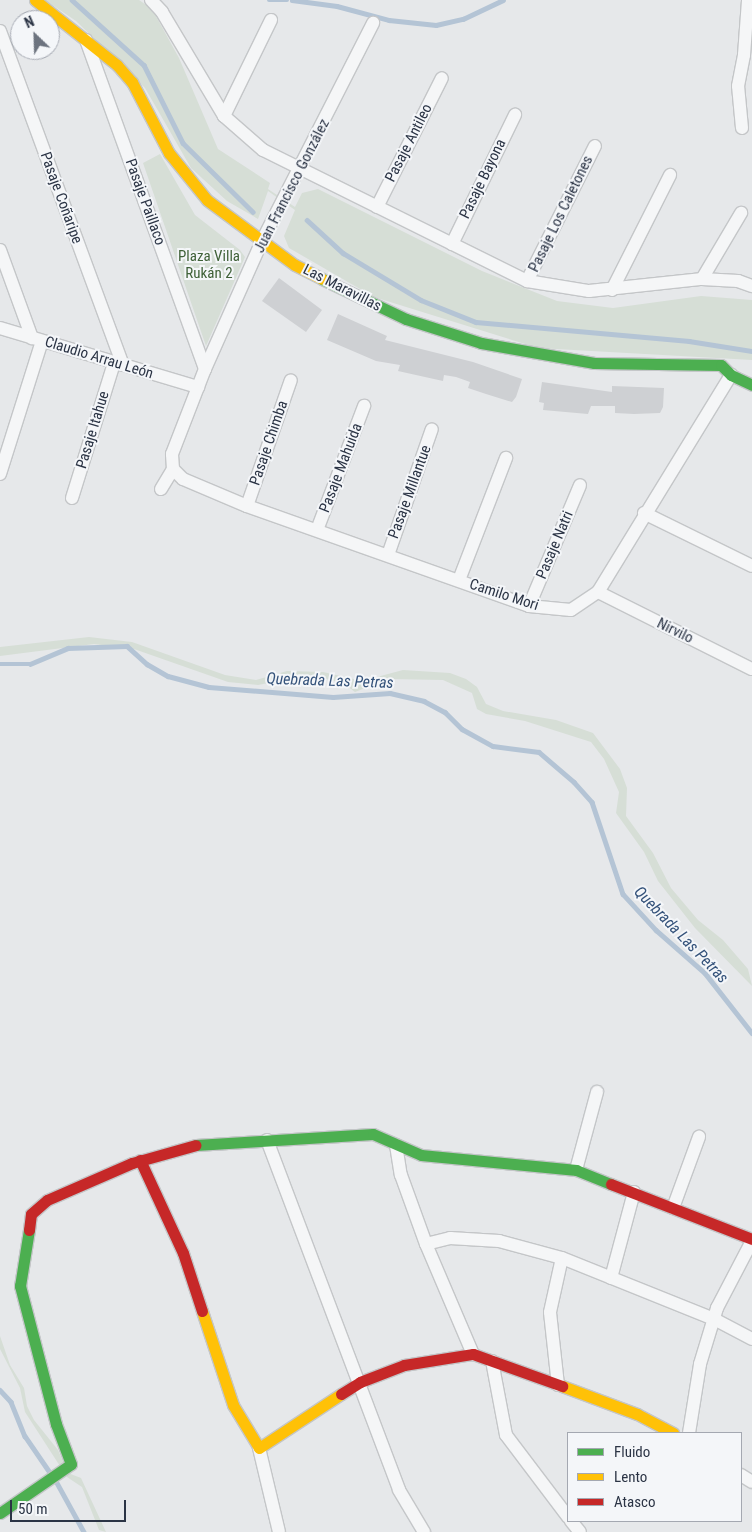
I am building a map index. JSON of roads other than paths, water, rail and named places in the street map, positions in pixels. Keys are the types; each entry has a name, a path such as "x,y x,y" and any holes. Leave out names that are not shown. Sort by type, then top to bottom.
{"street":[{"name":"Las Maravillas","path":"35,0 84,36 132,82 169,153 187,179 226,217 295,264 368,303 481,343 594,363 721,365 731,375 752,385"},
{"path":"151,0 162,12 224,116 263,150 528,281 564,289 612,290 702,280 738,282 752,286"},
{"path":"742,128 738,86 744,55 748,0"},
{"path":"224,116 271,20"},
{"name":"Juan Francisco González","path":"161,489 173,469 172,454 205,369 262,241 301,169 372,23"},
{"name":"Pasaje Coñaripe","path":"0,31 119,364"},
{"name":"Pasaje Paillaco","path":"84,36 205,369"},
{"name":"Pasaje Antileo","path":"377,207 442,78"},
{"name":"Pasaje Bayona","path":"452,244 515,115"},
{"name":"Pasaje Los Caletones","path":"528,281 595,146"},
{"path":"612,290 670,175"},
{"path":"702,280 741,213"},
{"path":"0,250 37,340 0,474"},
{"name":"Claudio Arrau León","path":"0,328 198,387"},
{"name":"Pasaje Itahue","path":"72,498 119,364"},
{"name":"Camilo Mori","path":"173,469 183,479 247,506 529,606 571,610 598,592 644,513 731,375"},
{"name":"Pasaje Chimba","path":"247,506 291,380"},
{"name":"Pasaje Mahuida","path":"317,530 364,406"},
{"name":"Pasaje Millantue","path":"388,555 432,429"},
{"path":"459,580 506,458"},
{"name":"Pasaje Natri","path":"529,606 580,485"},
{"path":"644,513 752,566"},
{"name":"Nirvilo","path":"598,592 752,669"},
{"path":"576,1170 597,1092"},
{"path":"0,1513 71,1464 56,1424 20,1286 31,1214 47,1200 140,1160 208,1142 373,1134 421,1155 576,1170 752,1240 714,1319 700,1364 689,1432"},
{"path":"673,1208 699,1137"},
{"path":"268,1140 399,1490 424,1532"},
{"path":"396,1145 401,1175 426,1244 473,1354"},
{"path":"140,1160 184,1253 233,1404 259,1448 279,1532"},
{"path":"611,1278 634,1192"},
{"path":"426,1244 450,1238 500,1241 562,1258 714,1319 752,1339"},
{"path":"558,1385 550,1312 562,1258"},
{"path":"259,1448 360,1382 404,1365 473,1354 637,1414 671,1432"},
{"path":"492,1361 506,1435 567,1516"},
{"path":"572,1522 580,1532"}],"waterway":[{"path":"72,0 144,65 183,143 253,212"},
{"path":"269,0 287,0"},
{"path":"292,0 337,6 389,20 436,25 463,19 503,0"},
{"path":"307,220 343,253 421,300 476,322 689,341 752,351"},
{"name":"Quebrada Las Petras","path":"0,664 30,664 68,648 127,646 147,664 168,676 209,687 333,697 390,693 424,701 445,712 462,729 493,746 539,752 574,782 592,802 623,894 656,930 705,973 752,1033"},
{"path":"0,1390 11,1402 25,1436 51,1474"},
{"path":"56,1481 84,1532"}],"park label":[{"name":"Plaza Villa Rukán 2","path":"209,264"}]}
